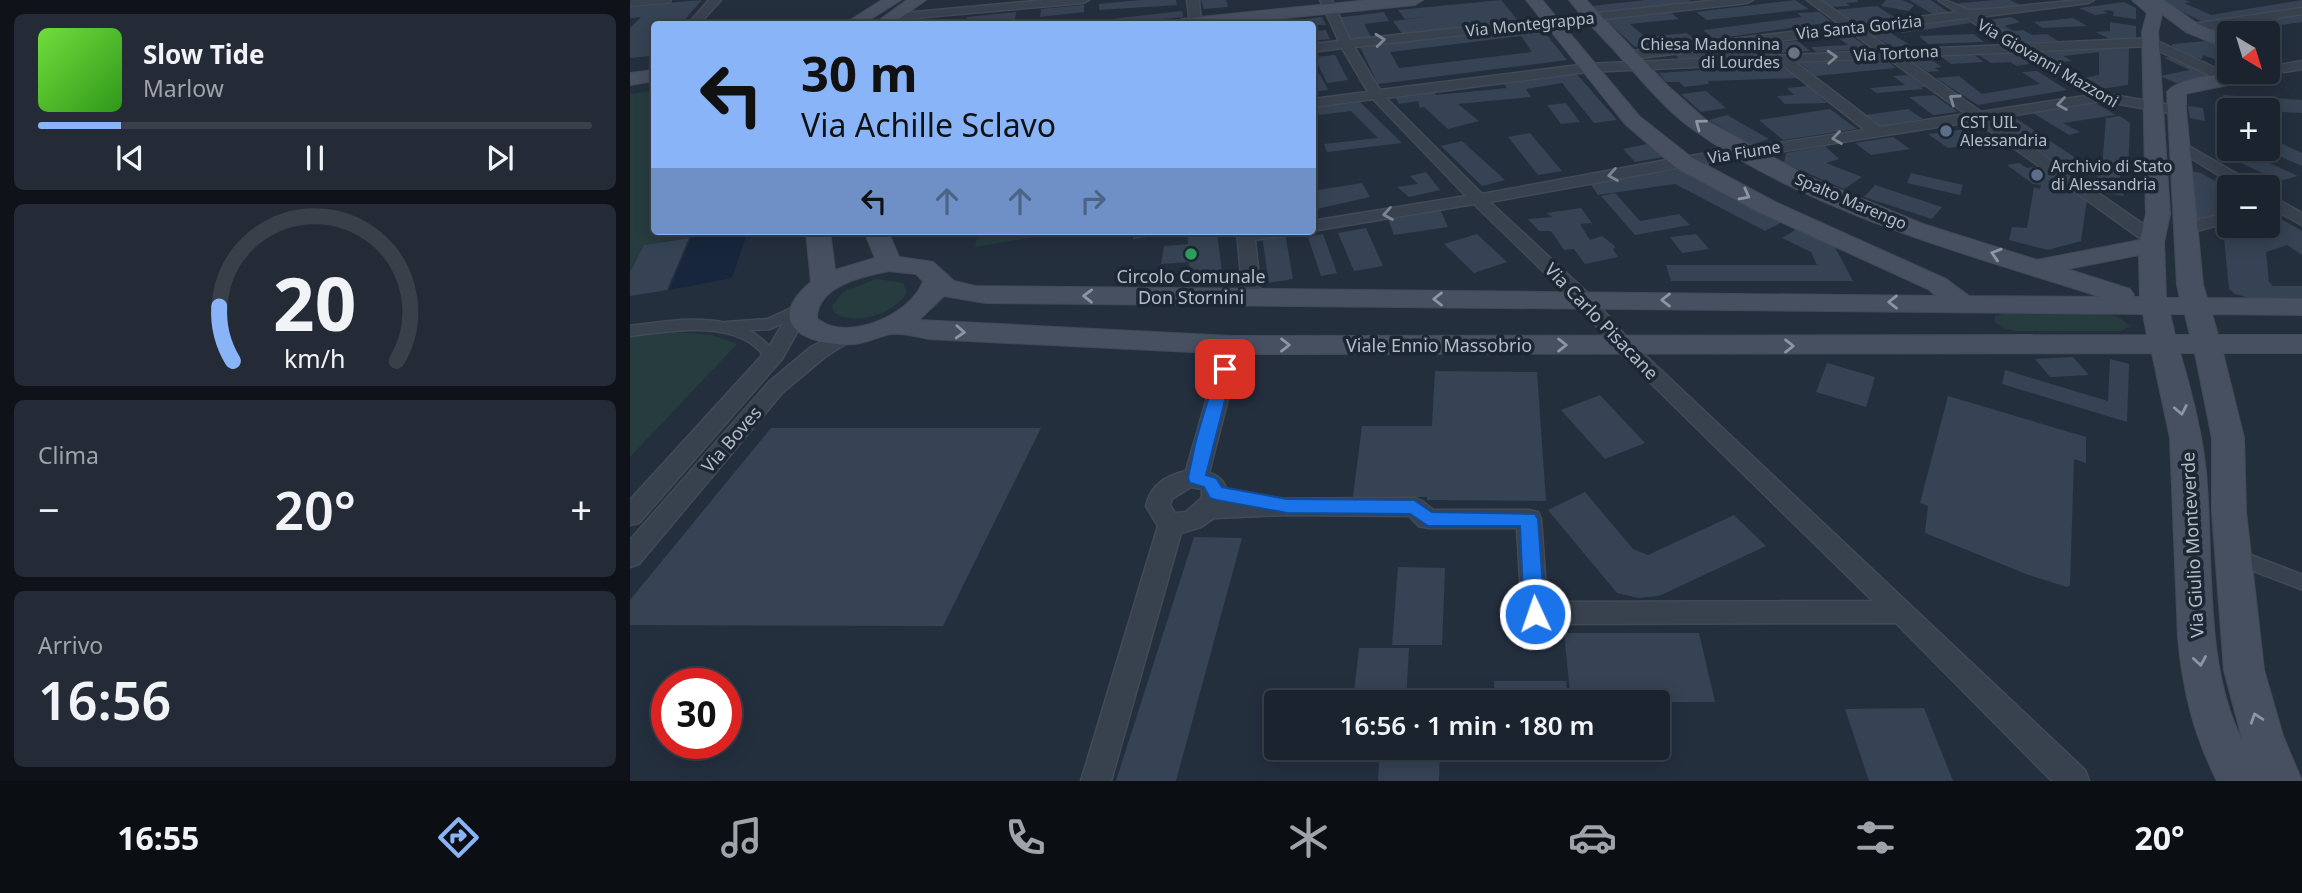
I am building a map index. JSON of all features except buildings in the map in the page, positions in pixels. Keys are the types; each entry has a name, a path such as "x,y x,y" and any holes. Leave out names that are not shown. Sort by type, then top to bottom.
{"street":[{"path":"696,21 715,0"},
{"path":"857,21 893,0"},
{"path":"887,21 918,0"},
{"path":"887,21 947,19 1083,0"},
{"path":"1191,21 1193,0"},
{"path":"1212,21 1328,4 1415,0"},
{"path":"1534,0 1632,120 1683,162 1767,207 1918,274 1962,302 1986,344 2302,344"},
{"name":"Spalto Marengo","path":"1577,0 1662,91 1700,125 1744,152 1801,182 1916,229 2154,305"},
{"name":"Via Montegrappa","path":"1316,48 1747,0"},
{"path":"1813,0 1981,117 2150,241"},
{"name":"Via Giovanni Mazzoni","path":"1944,0 2104,97"},
{"name":"Via Santa Gorizia","path":"1636,61 1850,26 2088,0"},
{"path":"2140,0 2217,40"},
{"name":"Via Carlo Pisacane","path":"1328,4 1346,44 1377,96 1478,199 1584,300 1623,345 1902,611 2074,781"},
{"path":"2153,9 2151,42 2161,112 2178,144 2194,306 2218,384 2226,421 2233,556 2241,644 2249,695 2263,740 2282,781"},
{"path":"2151,42 2192,28 2302,11"},
{"path":"2151,42 2217,74"},
{"name":"Via Tortona","path":"1636,61 1784,60 2151,42"},
{"path":"1784,60 1877,132"},
{"path":"1316,103 1636,61"},
{"path":"2161,112 2177,91 2217,82"},
{"name":"Via Fiume","path":"1316,225 1744,152 2104,97 2161,112"},
{"name":"Via Giulio Monteverde","path":"2161,112 2158,214 2150,241 2150,279 2154,305 2180,405 2187,448 2195,622 2207,703 2221,744 2240,781"},
{"path":"2178,144 2229,175"},
{"path":"2280,201 2302,197"},
{"path":"2280,208 2302,220"},
{"path":"2185,229 2217,220"},
{"path":"818,235 824,285"},
{"path":"878,235 889,263"},
{"path":"1246,235 1252,297"},
{"path":"2040,267 2150,241"},
{"path":"804,304 824,285 855,271 889,263 922,266 932,272 941,285 963,292 1017,296 1962,302"},
{"name":"Viale Ennio Massobrio","path":"804,304 801,314 803,323 809,329 819,333 846,335 892,325 927,303 936,291 937,280"},
{"name":"Spalto Marengo","path":"1962,302 2302,307"},
{"name":"Via Boves","path":"630,516 762,368 786,338 804,304"},
{"name":"Viale Ennio Massobrio","path":"892,325 935,331 1232,345 1986,344"},
{"name":"Via Boves","path":"630,557 776,387 818,352 846,335"},
{"path":"1191,479 1232,345"},
{"path":"1191,479 1210,483 1213,501 1198,518 1177,521 1160,512 1159,499 1168,486 1191,479"},
{"path":"1213,501 1287,506 1414,507 1428,519 1529,519 1535,614 1902,611"},
{"path":"1096,781 1177,521"}],"lane":[{"path":"630,3 652,0"},
{"path":"630,3 668,0"},
{"path":"630,331 664,325 719,327 769,324 789,316 804,304"},
{"path":"719,327 764,346 768,353 762,368"},
{"path":"2233,556 2302,582"}],"green space":[{"path":"651,91 651,235 705,235 644,245 630,272 630,94"},
{"path":"977,235 1047,235 975,247"},
{"path":"876,279 903,283 907,292 893,307 874,316 852,318 834,312 832,306 843,292"},
{"path":"2106,314 2118,317 2130,326 2121,331 2016,331 1995,322 1995,316"},
{"path":"663,331 712,335 737,344 630,457 630,336"}],"water":[{"path":"747,235 732,278 669,290 691,238"}],"place":[{"name":"Chiesa Madonnina di Lourdes","path":"1794,53"},
{"name":"CST UIL Alessandria","path":"1946,131"},
{"name":"Archivio di Stato di Alessandria","path":"2037,175"},
{"name":"Circolo Comunale Don Stornini","path":"1191,254"}],"route":[{"path":"1225,369 1196,478 1210,483 1216,493 1287,506 1414,507 1428,519 1529,519 1535,614"}]}
